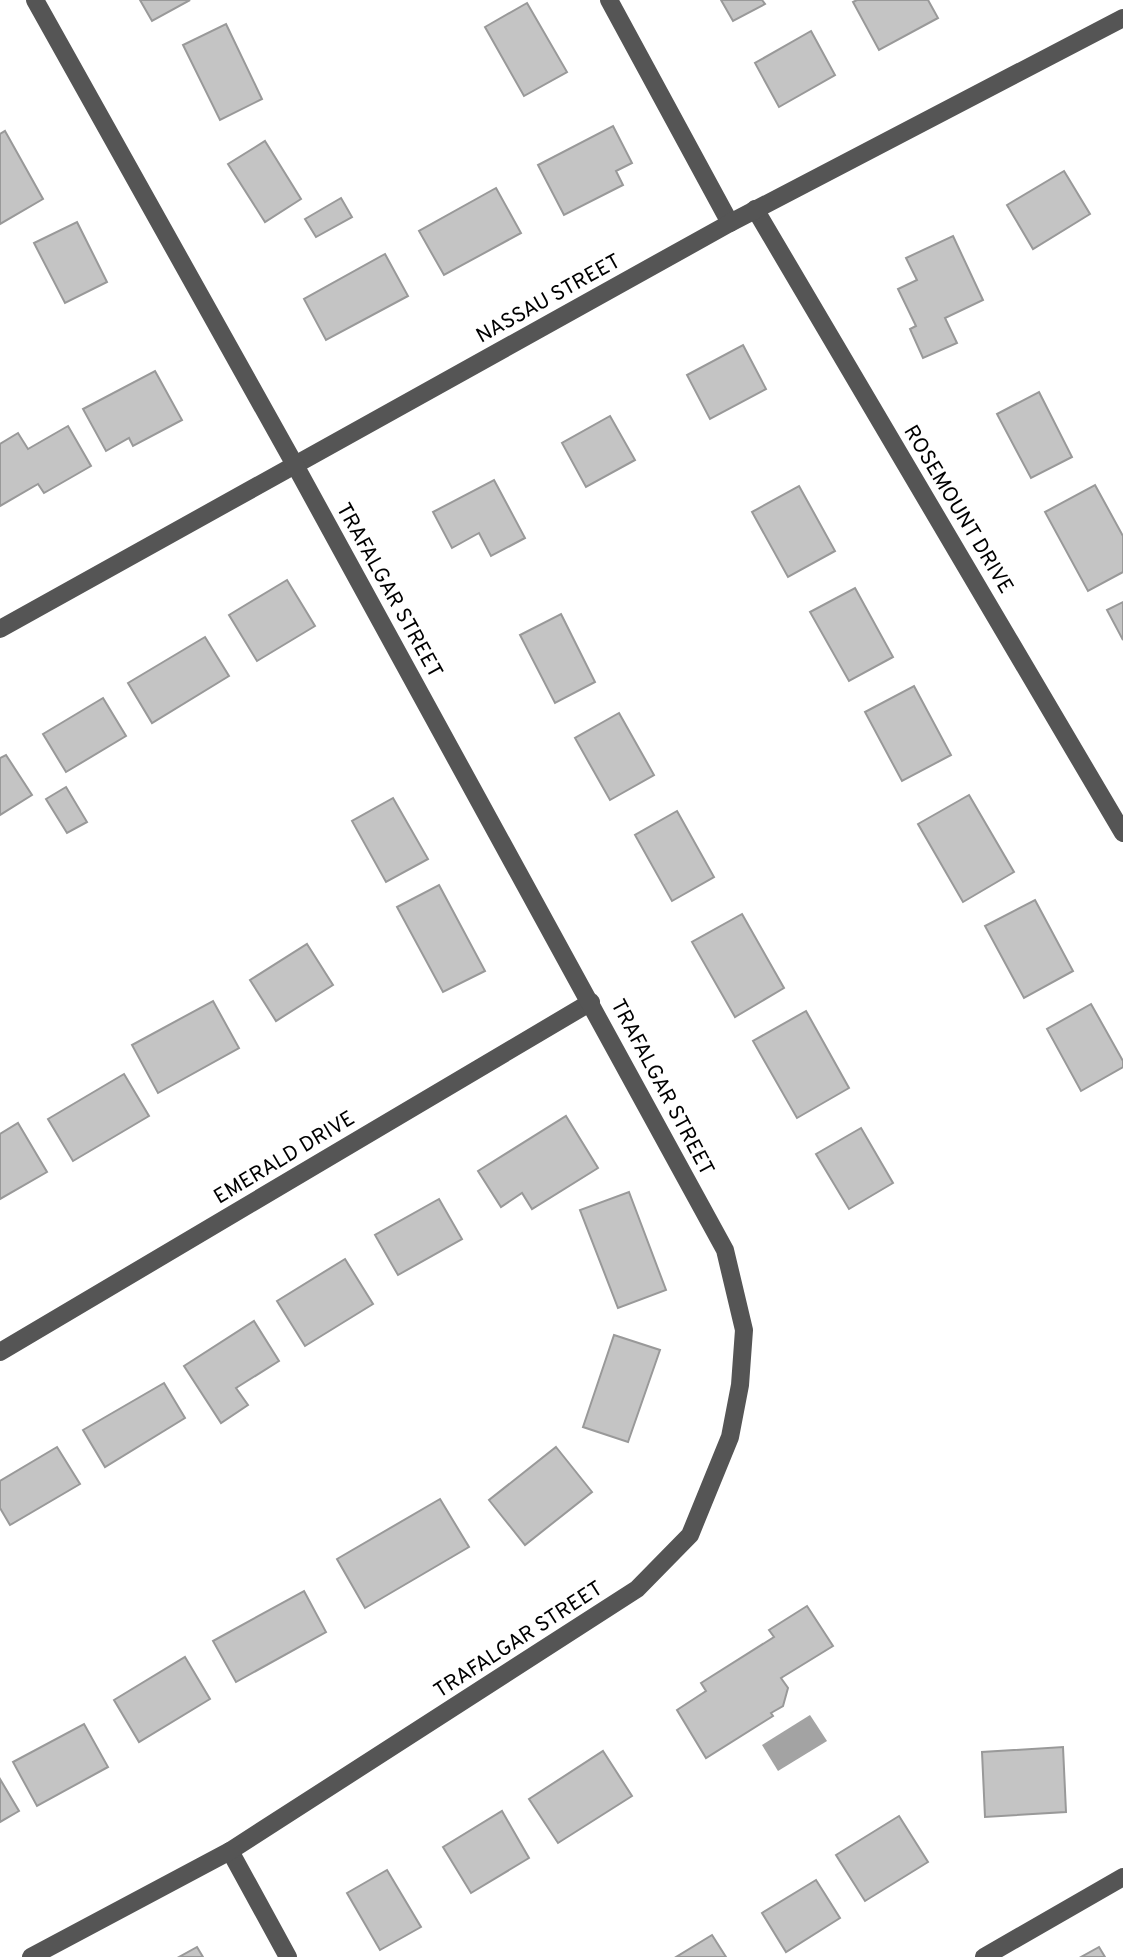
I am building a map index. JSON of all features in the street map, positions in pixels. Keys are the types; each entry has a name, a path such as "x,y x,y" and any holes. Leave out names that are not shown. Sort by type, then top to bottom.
{"street":[{"name":"TRAFALGAR STREET","path":"31,1957 230,1851 638,1589 690,1535 730,1437 740,1385 744,1330 725,1250 295,465 35,0"},
{"path":"609,0 730,223"},
{"name":"NASSAU STREET","path":"0,629 755,209 1123,18"},
{"name":"ROSEMOUNT DRIVE","path":"755,209 1123,832"},
{"name":"EMERALD DRIVE","path":"0,1352 591,1002"},
{"path":"230,1851 288,1957"},
{"path":"984,1957 1123,1877"}],"shaded area":[{"path":"810,1715 827,1741 778,1771 762,1745"}],"building":[{"path":"140,0 190,0 152,21"},
{"path":"721,0 762,0 765,4 733,21"},
{"path":"928,0 938,18 879,50 853,2"},
{"path":"527,3 567,72 524,96 485,27"},
{"path":"226,24 262,99 220,120 183,45"},
{"path":"811,31 835,75 779,107 755,63"},
{"path":"613,126 632,163 616,171 623,185 564,215 538,165"},
{"path":"5,131 43,199 0,224 0,134"},
{"path":"265,141 301,199 265,222 228,164"},
{"path":"1064,171 1090,214 1033,249 1007,205"},
{"path":"496,188 521,233 444,275 419,231"},
{"path":"341,198 352,217 316,237 305,219"},
{"path":"77,222 107,282 65,303 34,243"},
{"path":"953,236 983,300 945,318 957,343 923,358 910,329 916,326 898,289 917,280 906,258"},
{"path":"385,254 408,296 326,340 304,299"},
{"path":"743,345 766,389 710,419 687,375"},
{"path":"155,371 182,420 133,446 129,438 106,451 83,409"},
{"path":"1039,392 1072,457 1031,478 997,414"},
{"path":"610,416 635,460 586,487 562,443"},
{"path":"68,426 91,466 44,493 38,484 0,506 0,444 18,433 28,449"},
{"path":"494,480 525,538 491,556 479,533 452,548 433,512"},
{"path":"1095,485 1123,536 1123,572 1088,591 1045,512"},
{"path":"799,486 835,551 788,577 752,512"},
{"path":"287,580 315,626 257,661 229,615"},
{"path":"855,588 893,657 849,681 810,612"},
{"path":"1123,602 1123,640 1107,610"},
{"path":"561,614 595,682 555,703 520,635"},
{"path":"205,637 229,676 152,723 128,683"},
{"path":"914,686 951,755 902,781 865,712"},
{"path":"103,698 126,736 66,772 43,734"},
{"path":"619,713 654,775 610,800 575,738"},
{"path":"6,755 32,795 0,815 0,758"},
{"path":"66,787 87,822 67,833 46,799"},
{"path":"969,795 1014,872 963,902 918,824"},
{"path":"393,798 428,859 386,882 352,821"},
{"path":"677,811 714,877 672,901 635,835"},
{"path":"439,885 485,971 443,992 397,907"},
{"path":"1035,900 1073,971 1024,998 985,926"},
{"path":"742,914 784,988 735,1017 692,942"},
{"path":"307,944 333,985 276,1021 250,980"},
{"path":"213,1001 239,1048 158,1093 132,1045"},
{"path":"1091,1004 1123,1061 1123,1067 1081,1091 1047,1029"},
{"path":"806,1011 849,1088 797,1118 753,1041"},
{"path":"124,1074 149,1116 73,1161 48,1119"},
{"path":"566,1116 598,1168 532,1209 522,1193 501,1207 478,1171"},
{"path":"18,1123 47,1172 0,1199 0,1134"},
{"path":"861,1128 893,1183 849,1209 816,1154"},
{"path":"629,1192 666,1290 618,1308 580,1210"},
{"path":"439,1199 462,1239 398,1275 375,1235"},
{"path":"345,1259 373,1304 305,1346 277,1301"},
{"path":"254,1321 279,1361 236,1388 248,1405 221,1423 184,1366"},
{"path":"614,1335 660,1350 628,1442 583,1427"},
{"path":"164,1383 185,1418 105,1467 83,1430"},
{"path":"57,1447 80,1484 10,1525 0,1508 0,1481"},
{"path":"556,1447 592,1492 525,1545 489,1500"},
{"path":"440,1499 469,1547 365,1608 337,1559"},
{"path":"304,1591 326,1632 236,1682 213,1641"},
{"path":"807,1606 833,1646 781,1678 788,1688 783,1706 771,1713 773,1716 706,1758 677,1710 706,1691 701,1683 774,1637 769,1630"},
{"path":"185,1657 210,1699 139,1742 114,1700"},
{"path":"84,1724 108,1767 37,1806 13,1762"},
{"path":"1063,1747 1066,1812 985,1817 982,1752"},
{"path":"603,1751 632,1796 558,1843 529,1799"},
{"path":"0,1779 19,1811 0,1822"},
{"path":"502,1811 529,1858 471,1893 443,1847"},
{"path":"899,1816 928,1862 865,1901 836,1855"},
{"path":"387,1870 421,1927 380,1950 347,1893"},
{"path":"816,1880 840,1918 786,1952 762,1913"},
{"path":"712,1935 726,1957 676,1957"},
{"path":"197,1947 203,1957 179,1957"},
{"path":"1099,1947 1105,1957 1081,1957"}]}
